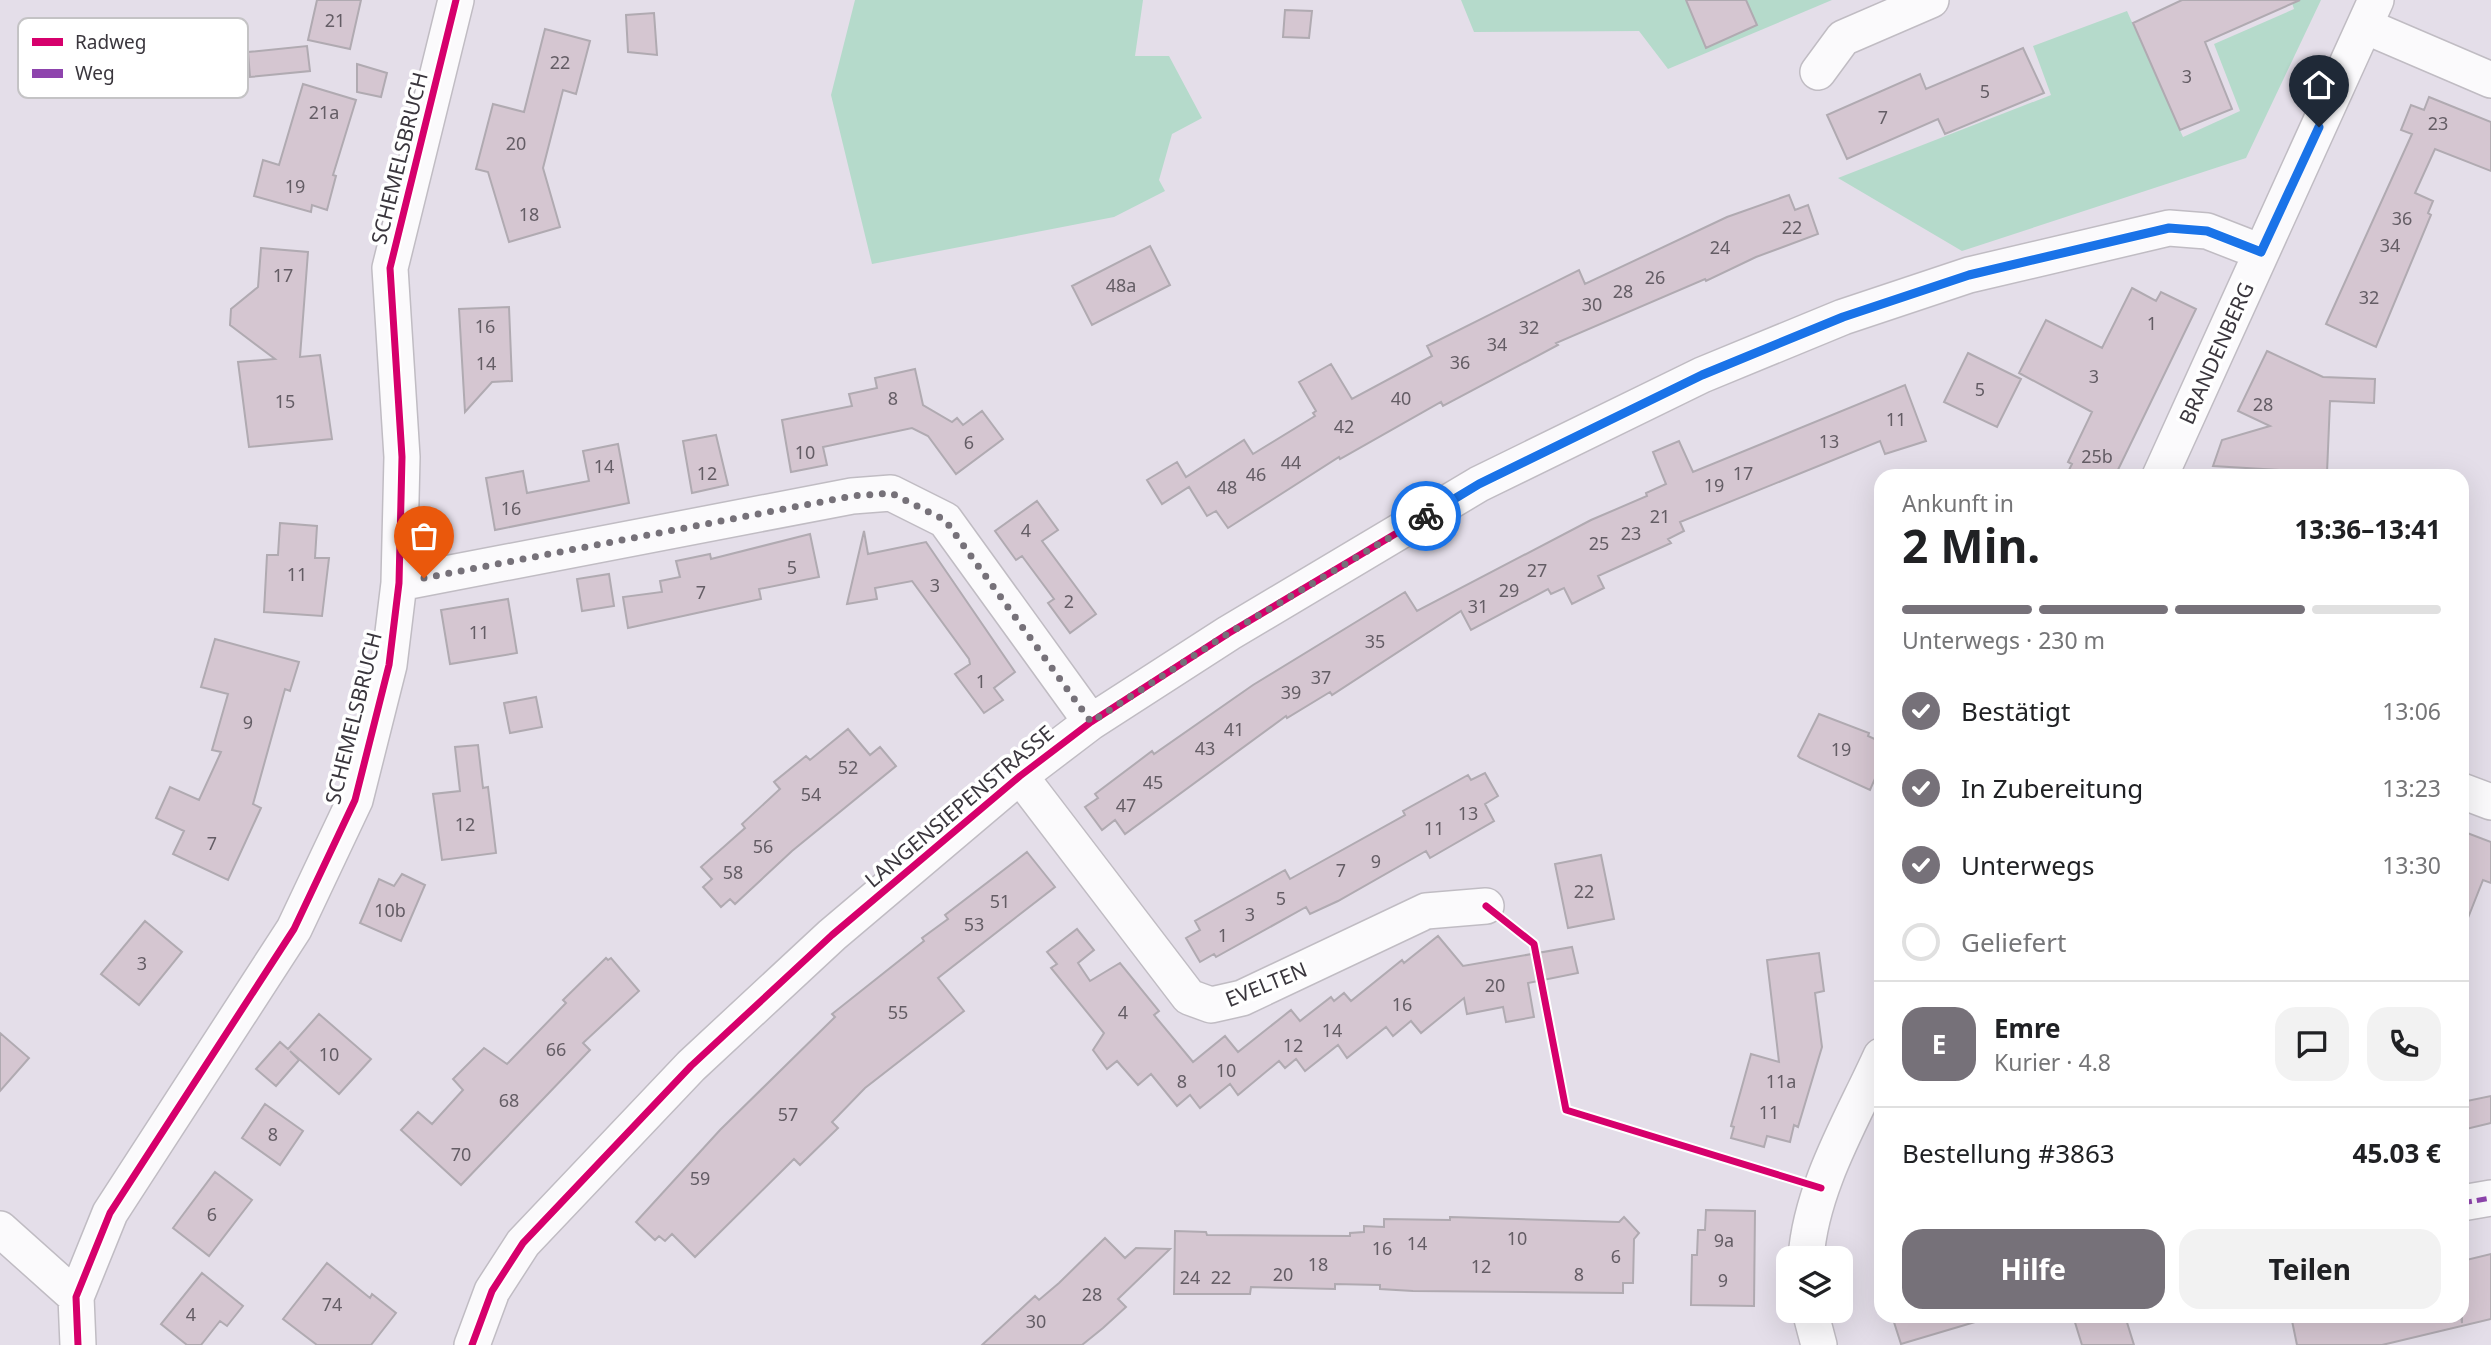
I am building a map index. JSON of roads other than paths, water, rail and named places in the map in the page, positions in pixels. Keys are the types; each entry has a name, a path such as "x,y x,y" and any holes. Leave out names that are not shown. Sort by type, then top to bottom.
{"street":[{"name":"SCHEMELSBRUCH","path":"76,1297 110,1213 294,929 355,800 389,665 399,583 402,457 390,268 456,0"},
{"path":"1818,72 1843,38 1931,0"},
{"path":"2371,13 2491,80"},
{"name":"BRANDENBERG","path":"2163,469 2371,13"},
{"name":"LANGENSIEPENSTRASSE","path":"472,1345 492,1291 523,1243 691,1066 832,935 1020,776 1091,722 1229,633 1479,484 1702,375 1843,317 1969,275 2169,228 2207,231 2261,252"},
{"path":"399,583 852,496 891,493 945,520 1091,722"},
{"name":"EVELTEN","path":"1020,776 1189,997 1211,1005 1242,998 1426,911 1486,906"},
{"path":"2469,794 2491,802"},
{"path":"1807,1246 1808,1228 1821,1188 1874,1071"},
{"path":"2469,1202 2491,1198"},
{"path":"0,1229 76,1297 78,1345"},
{"path":"1813,1323 1819,1345"}]}
